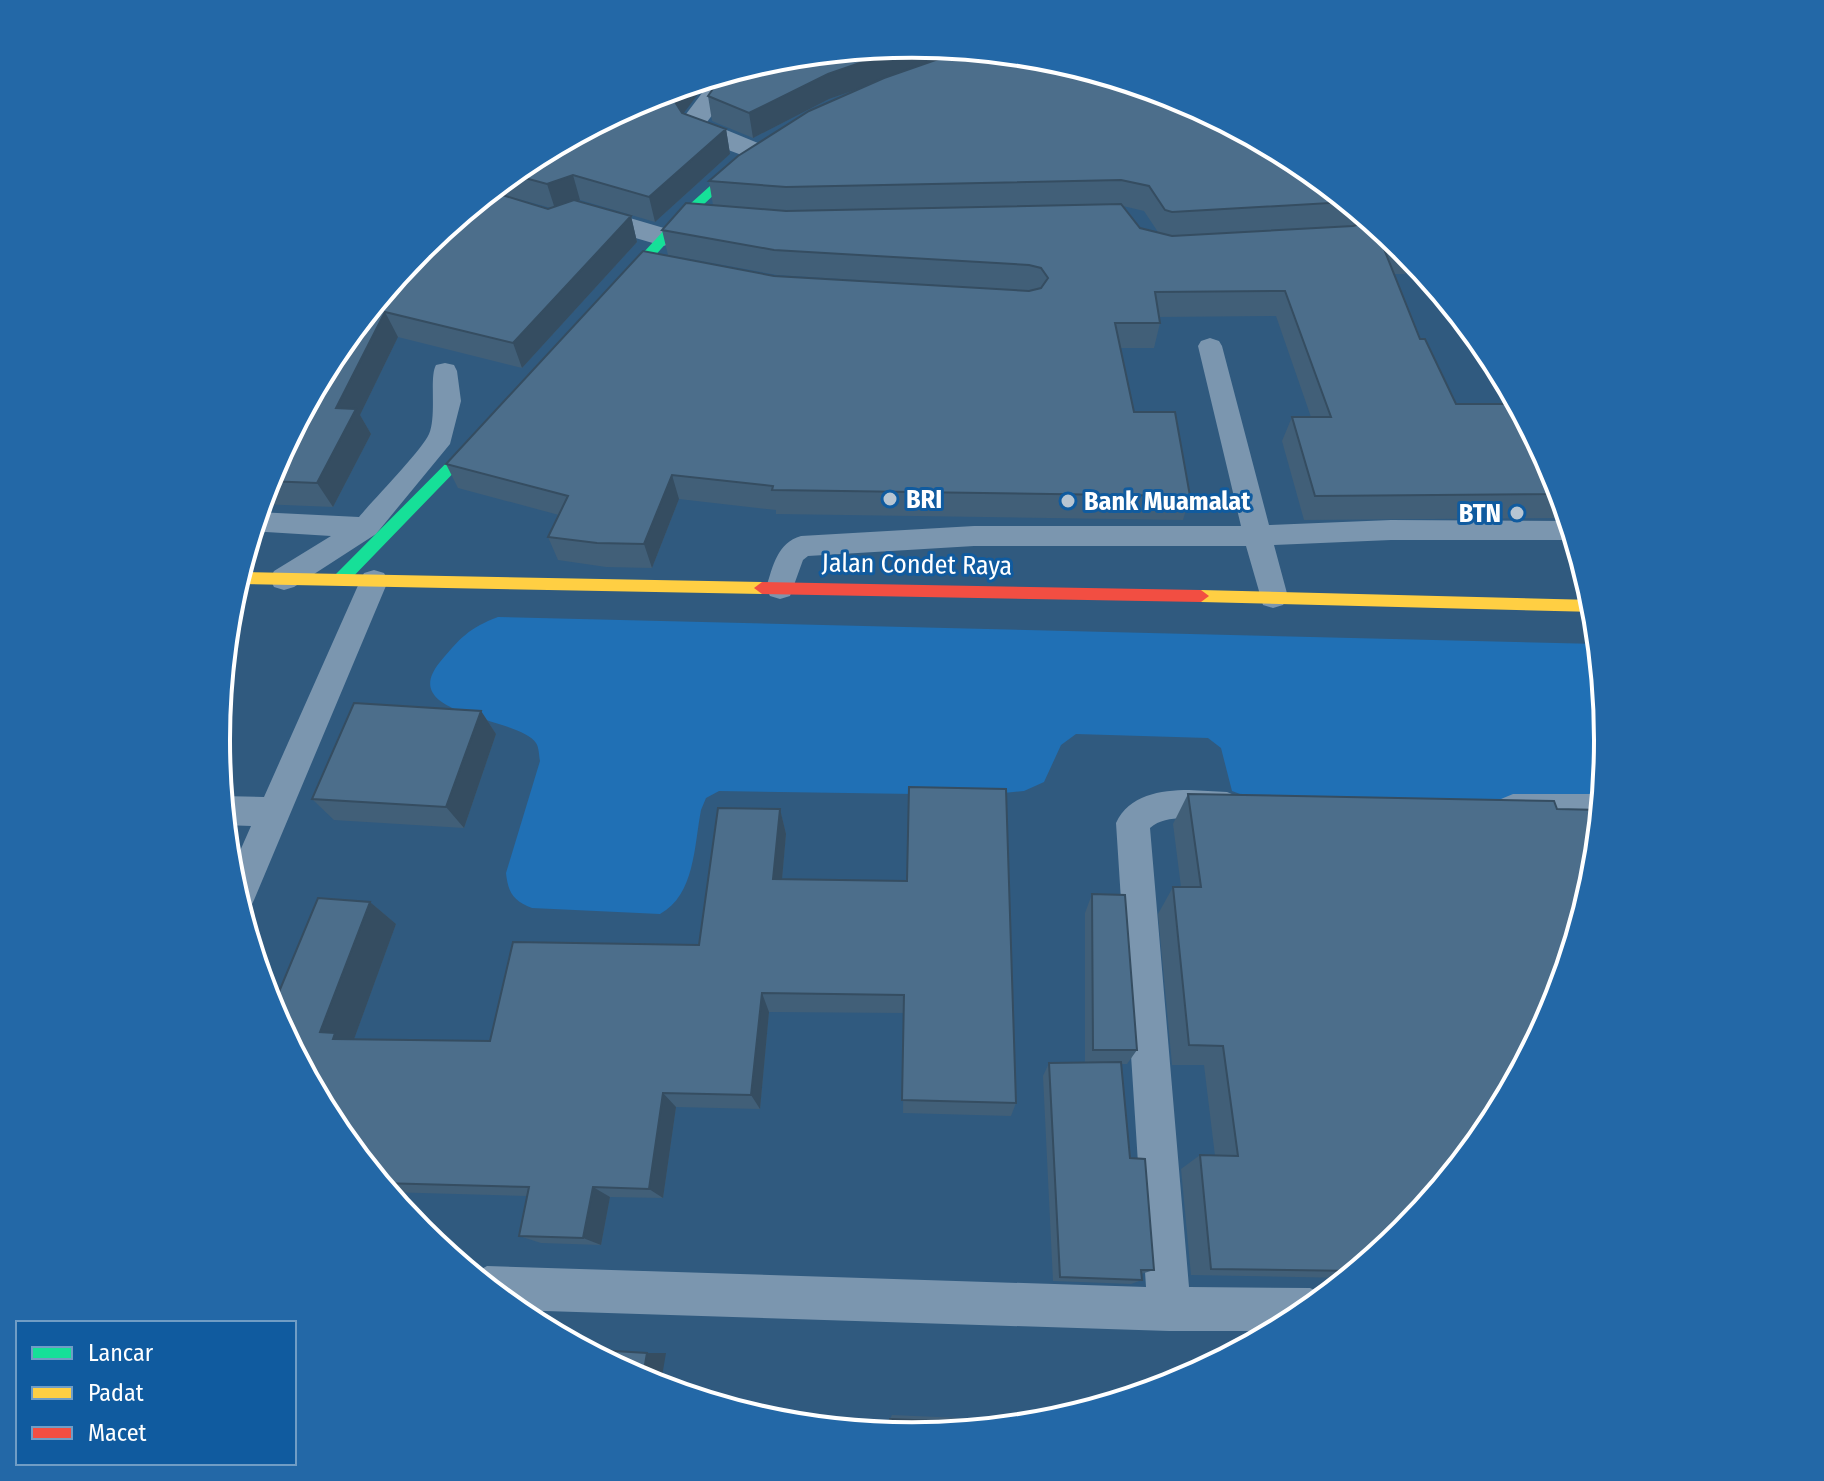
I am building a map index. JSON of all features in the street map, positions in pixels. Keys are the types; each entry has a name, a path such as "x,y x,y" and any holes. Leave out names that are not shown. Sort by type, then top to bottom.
{"street":[{"path":"721,85 693,122 698,129 765,145"},
{"path":"600,308 657,265 663,237 765,145"},
{"path":"542,218 563,222 579,212 663,237"},
{"path":"684,216 714,219"},
{"path":"340,580 508,408"},
{"name":"Jalan Condet Raya","path":"250,578 1581,606"}],"lane":[{"path":"1210,346 1273,597"},
{"path":"284,579 366,527 441,438 448,401 445,371"},
{"path":"266,523 366,527"},
{"path":"780,588 791,555 801,546 974,536 1256,536 1391,530 1561,531"},
{"path":"244,880 374,581"},
{"path":"1169,1309 1133,823 1142,811 1156,806 1268,807"},
{"path":"1474,808 1591,809"},
{"path":"233,810 274,812"},
{"path":"506,1289 1288,1310"}],"shaded area":[{"path":"498,617 1588,644 1594,740 1591,807 1251,798 1232,791 1221,748 1208,738 1076,734 1061,745 1044,782 1024,791 984,795 719,791 706,798 701,810 687,882 672,906 660,914 532,908 513,895 506,873 540,761 537,745 525,734 446,705 433,694 430,680 440,662 459,640"}],"building":[{"path":"872,59 828,74 749,113 708,96 714,88 779,71"},
{"path":"939,59 1001,64 1089,81 1131,94 1214,128 1291,173 1332,203 1172,212 1165,210 1149,186 1121,180 786,187 709,181 738,156 809,111 884,78"},
{"path":"675,101 682,113 726,129 649,197 573,175 547,184 526,178 610,128"},
{"path":"502,195 548,209 574,200 631,216 513,343 385,312 336,408 356,409 317,483 280,482 321,399 345,361 399,290 462,227"},
{"path":"686,203 786,211 1121,204 1140,228 1172,236 1359,225 1385,249 1420,339 1425,339 1456,404 1506,404 1548,494 1315,496 1292,417 1331,417 1285,291 1155,292 1160,323 1115,323 1134,412 1175,412 1190,496 772,490 773,486 672,475 644,544 597,543 548,537 568,496 446,464 643,251 774,276 1029,291 1041,288 1048,278 1041,268 1029,265 774,250 662,230"},
{"path":"354,703 481,711 446,807 312,799"},
{"path":"909,787 1006,789 1016,1103 902,1100 904,995 762,993 751,1095 663,1093 649,1189 593,1187 583,1238 519,1236 529,1187 393,1183 345,1120 321,1082 278,994 318,898 370,902 320,1032 335,1033 333,1039 490,1041 513,942 699,945 718,808 780,809 773,879 907,881"},
{"path":"1188,794 1554,801 1557,809 1591,810 1581,874 1558,960 1543,1002 1503,1082 1479,1120 1425,1191 1395,1223 1341,1271 1211,1269 1200,1155 1238,1156 1223,1046 1189,1045 1173,887 1201,887"},
{"path":"1092,894 1125,895 1137,1050 1093,1050"},
{"path":"1121,1062 1130,1158 1145,1159 1154,1270 1141,1270 1142,1280 1060,1277 1049,1063"},
{"path":"605,1350 647,1353 644,1368"},
{"path":"890,1419 958,1422 912,1423 890,1423"}],"traffic: fast":[{"path":"611,296 684,216 754,152"},
{"path":"340,580 491,426"}],"traffic: slow":[{"path":"250,578 762,588"},
{"path":"1201,596 1581,606"}],"traffic: jam":[{"path":"762,588 1201,596"}],"place":[{"name":"BRI","path":"890,499"},
{"name":"Bank Muamalat","path":"1068,501"},
{"name":"BTN","path":"1517,513"}]}
